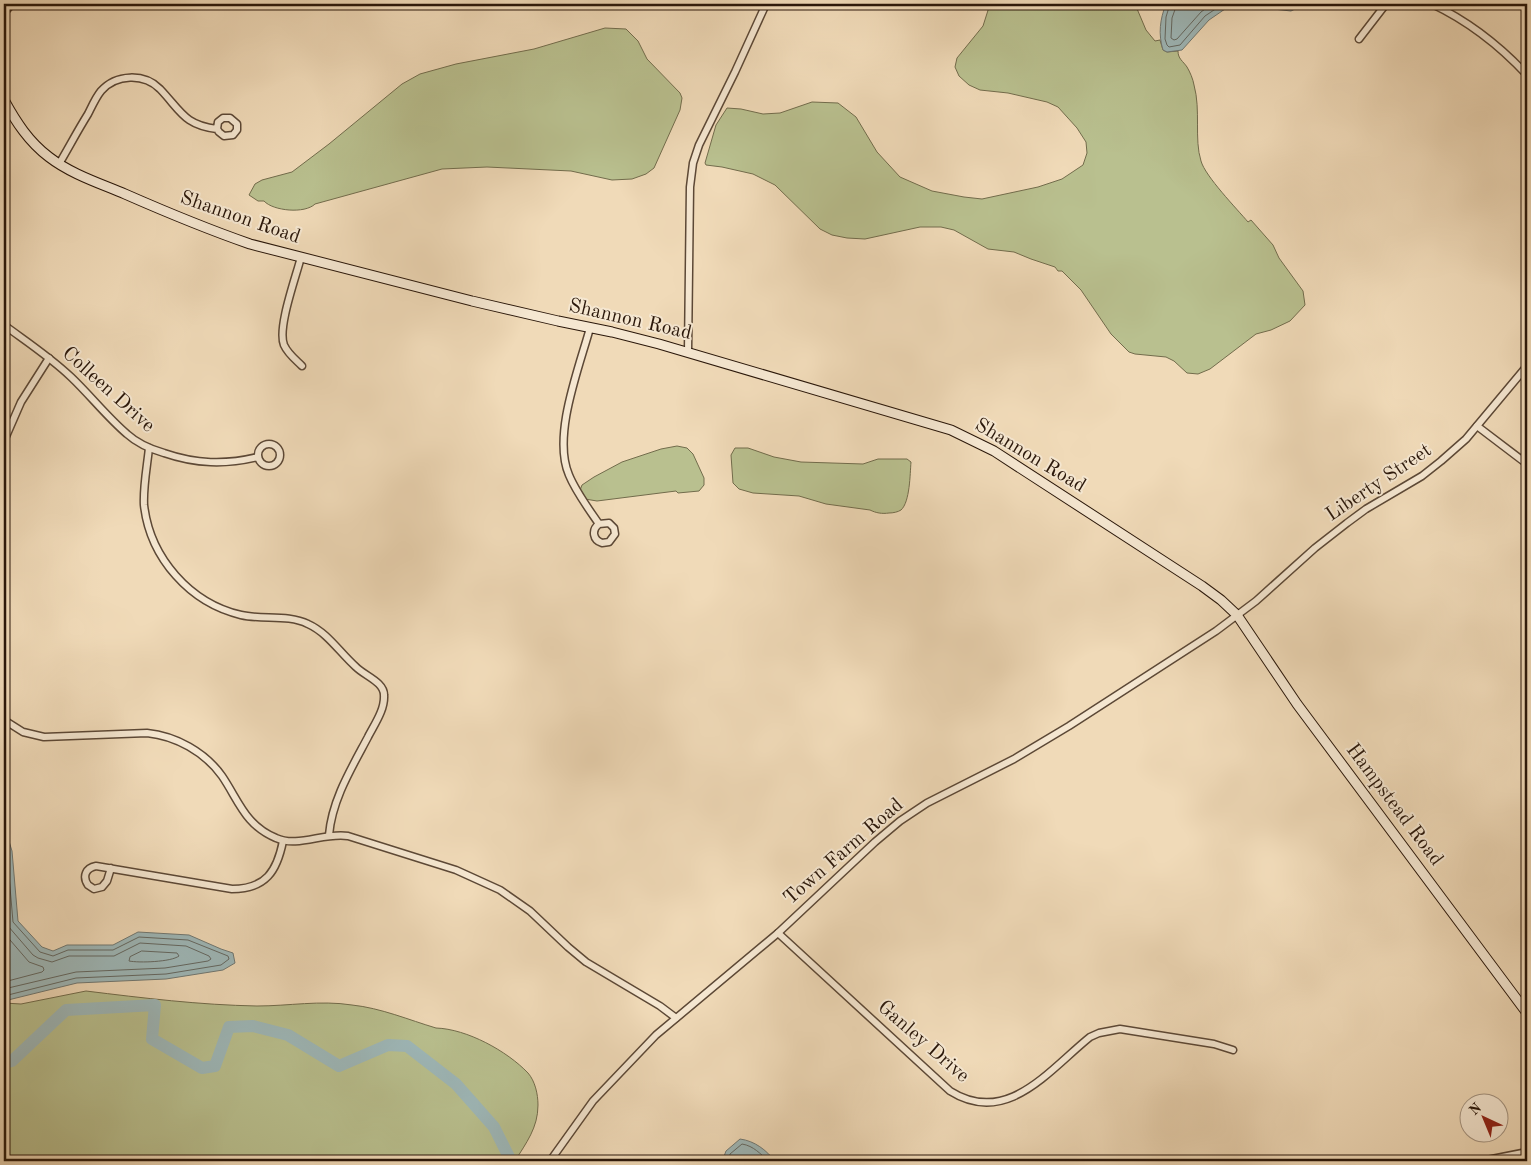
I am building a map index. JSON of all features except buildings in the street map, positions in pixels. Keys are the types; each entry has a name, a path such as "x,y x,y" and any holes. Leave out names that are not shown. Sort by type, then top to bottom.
{"street":[{"path":"4,13 12,4"},
{"path":"688,352 690,187 693,163 709,123 736,72 766,4"},
{"path":"1359,39 1386,4"},
{"path":"1432,4 1468,25 1506,54 1527,75"},
{"path":"59,164 98,95 112,82 124,78 137,78 150,82 160,89 184,117 199,126 217,129"},
{"name":"Shannon Road","path":"4,100 20,127 32,142 59,164 82,176 188,221 250,244 472,301 612,332 688,352 920,420 966,436 994,451 1202,586 1222,600 1237,615"},
{"path":"301,257 284,318 282,336 284,345 289,353 302,366"},
{"name":"Colleen Drive","path":"4,326 49,358 78,384 123,430 142,445 179,458 209,463 225,463 258,457"},
{"path":"590,328 568,408 563,448 568,473 599,524"},
{"path":"4,441 21,402 49,358"},
{"name":"Liberty Street","path":"1237,615 1256,601 1340,528 1366,509 1422,476 1441,461 1466,439 1527,366"},
{"path":"1477,426 1527,464"},
{"path":"149,448 144,490 146,515 153,540 159,552 166,564 183,584 203,599 229,612 258,618 294,619 308,624 327,637 356,667 378,683 383,690 384,703 340,790 333,810 329,835"},
{"name":"Town Farm Road","path":"550,1161 593,1101 645,1047 676,1018 778,933 900,821 927,803 1014,758 1069,726 1201,641 1237,615"},
{"name":"Hampstead Road","path":"1237,615 1297,704 1527,1013"},
{"path":"4,720 23,732 44,737 147,733 178,741 199,753 216,769 252,824 272,836 284,841 342,835 456,870 490,884 510,896 530,912 586,962 660,1006 676,1018"},
{"path":"111,868 240,889 258,884 272,872 284,841"},
{"name":"Ganley Drive","path":"778,933 950,1091 956,1096 972,1101 987,1103 1003,1101 1018,1096 1038,1082 1090,1037 1099,1032 1111,1030 1132,1031 1214,1044 1233,1050"},
{"path":"1482,1161 1527,1152"}],"green space":[{"path":"990,4 1135,4 1146,30 1155,41 1160,40 1163,50 1167,52 1178,51 1194,83 1199,152 1208,175 1248,222 1251,220 1273,245 1279,258 1303,291 1305,305 1290,321 1271,330 1256,334 1210,369 1198,374 1187,373 1174,361 1166,357 1129,352 1111,334 1081,290 1062,271 1058,271 1055,267 1014,252 988,249 954,230 941,227 920,227 865,239 832,235 820,229 775,185 753,174 706,165 716,125 727,108 763,114 780,113 812,102 838,103 856,117 877,152 900,177 932,191 982,199 1038,187 1062,179 1083,165 1087,153 1086,142 1077,128 1058,107 1047,102 1008,93 980,90 969,85 959,76 955,67 957,58 983,26"},
{"path":"605,28 626,29 638,41 647,59 680,93 682,98 680,110 654,168 646,174 632,179 612,180 571,171 487,167 442,169 297,210 274,207 264,201 258,201 249,195 255,184 262,180 292,172 402,84 420,74 456,64 534,49"},
{"path":"677,446 687,448 693,454 704,478 704,485 699,491 678,493 676,491 597,501 585,499 579,493 582,485 622,462 661,449"},
{"path":"735,448 748,448 774,457 801,462 863,464 878,459 907,459 911,462 906,501 900,511 877,513 870,510 826,504 799,496 753,493 739,489 733,483 731,455"},
{"path":"86,991 214,1004 257,1006 316,1003 340,1004 374,1009 436,1028 461,1032 498,1049 528,1073 534,1084 538,1105 534,1128 515,1161 4,1161 4,1003 21,1004"}],"water":[{"path":"1166,4 1305,4 1291,11 1238,5 1225,9 1209,20 1182,50 1167,52 1163,50 1160,32 1162,15"},
{"path":"4,825 12,851 18,921 42,947 53,951 67,945 113,945 138,932 189,935 233,953 235,963 223,970 166,979 77,983 4,1001"},
{"path":"740,1139 760,1147 775,1161 726,1161 723,1159 726,1151"}],"waterway":[{"path":"4,1063 12,1061 66,1010 155,1005 152,1039 202,1068 215,1066 229,1027 253,1026 288,1035 339,1066 388,1045 407,1046 456,1084 494,1127 511,1161"}]}
